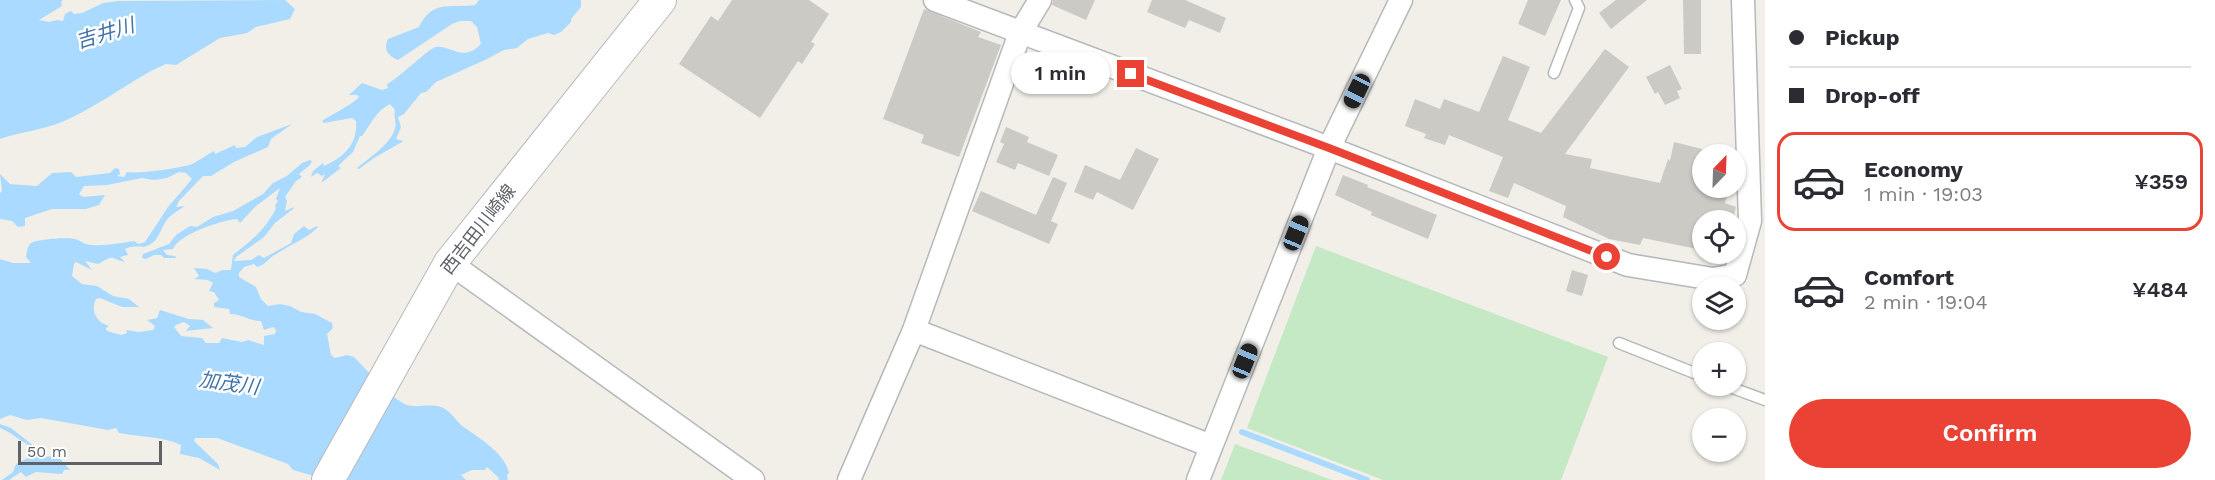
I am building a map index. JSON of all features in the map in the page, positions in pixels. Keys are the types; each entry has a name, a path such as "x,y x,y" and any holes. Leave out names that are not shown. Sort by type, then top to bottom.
{"main road":[{"name":"西吉田川崎線","path":"328,480 444,272 660,0"}],"street":[{"path":"935,0 1329,148 1628,265 1713,279 1735,274 1758,224 1743,0"},
{"path":"849,480 914,330 1020,33 1040,0"},
{"path":"1198,480 1329,148 1401,0"},
{"path":"444,272 753,480"},
{"path":"914,330 1211,446"}],"lane":[{"path":"1554,73 1579,8 1575,0"},
{"path":"1619,343 1692,372"},
{"path":"1746,393 1765,400"}],"green space":[{"path":"1316,246 1608,357 1561,480 1383,480 1247,428"},
{"path":"1235,444 1332,480 1221,480"}],"water":[{"name":"吉井川","path":"0,0 63,0 62,6 39,20 49,22 63,21 65,14 71,11 74,14 82,13 103,3 118,1 285,0 295,9 290,19 256,27 247,33 220,38 176,65 166,64 151,71 74,117 47,127 0,139"},
{"path":"479,0 581,0 581,7 561,32 528,39 517,48 504,50 436,82 426,92 421,93 404,114 398,117 401,127 396,139 403,141 359,169 357,168 379,150 393,134 395,110 390,104 385,107 360,136 353,152 338,166 341,168 321,183 325,174 322,176 317,173 311,177 313,171 323,163 324,166 344,154 352,143 356,121 352,118 324,123 322,121 356,100 359,97 357,95 349,95 362,83 382,90 388,88 387,84 433,48 442,47 463,53 475,50 481,44 477,27 471,21 452,24 398,60 387,52 388,39 419,27 424,18 436,9 475,5"},
{"name":"加茂川","path":"292,124 271,139 268,147 234,162 211,176 203,176 179,201 176,207 185,206 168,219 152,243 147,246 125,249 128,255 120,257 125,262 112,258 98,264 85,261 92,270 76,262 72,276 82,284 97,286 113,296 129,299 139,307 122,307 100,298 94,303 96,316 109,326 106,328 107,331 121,335 127,333 126,330 139,332 153,330 155,326 147,320 157,318 160,310 189,319 203,320 213,328 186,331 190,326 184,322 174,327 181,336 202,338 206,343 219,343 222,338 242,342 248,340 264,345 264,336 275,334 276,330 273,327 264,330 261,321 230,314 229,309 214,307 214,303 219,300 214,292 209,291 213,283 208,280 194,279 199,276 194,268 207,269 215,273 231,270 233,255 258,234 268,222 276,208 280,188 256,206 240,223 237,219 212,225 183,238 173,249 163,250 167,255 176,258 154,255 146,259 142,258 143,254 169,244 176,235 190,226 197,227 263,194 273,183 310,160 312,161 310,165 299,174 302,177 296,181 285,197 287,201 285,211 294,207 293,209 275,223 264,237 236,257 234,261 251,260 259,255 264,258 291,243 294,234 304,226 309,230 318,227 262,265 257,267 254,264 244,267 239,277 256,287 261,299 268,306 280,304 290,306 301,312 315,314 332,323 333,328 327,334 331,355 335,358 347,355 354,357 389,393 405,404 437,406 445,409 461,425 498,453 507,466 508,480 498,480 499,478 487,467 485,470 472,470 461,475 466,480 328,480 293,470 288,464 217,438 195,438 194,441 218,464 220,470 199,458 180,454 181,445 174,442 119,433 116,428 108,430 41,418 27,420 10,415 0,419 0,259 13,263 31,263 26,257 29,245 33,242 59,238 71,238 97,245 145,242 168,207 192,179 186,173 179,172 167,178 154,180 142,178 107,185 84,186 79,194 83,197 105,195 99,205 86,209 52,209 25,218 25,226 18,227 12,221 0,219 0,193 2,191 0,174 10,184 37,186 52,173 71,172 76,177 110,173 115,168 119,169 120,174 117,176 124,177 127,172 172,169 194,163 214,151 215,154 235,145 236,148 245,147 257,137"},
{"path":"0,424 11,428 34,446 35,454 41,457 58,456 70,470 64,470 62,474 36,472 26,477 21,472 9,480 2,480 13,472 16,464 32,456 27,444 0,428"}],"building":[{"path":"732,0 809,0 829,14 811,42 815,44 802,64 798,61 760,118 679,64 711,16 718,21"},
{"path":"1053,0 1095,0 1086,20 1052,5"},
{"path":"1152,0 1185,0 1226,18 1220,33 1189,20 1185,28 1147,12"},
{"path":"1528,0 1561,0 1545,36 1518,24"},
{"path":"1616,0 1647,0 1611,29 1599,13"},
{"path":"1683,0 1701,0 1701,54 1684,54"},
{"path":"924,9 981,32 978,37 1001,45 959,157 921,143 924,135 883,119"},
{"path":"1605,49 1629,67 1565,154 1592,159 1590,168 1660,183 1668,159 1670,161 1674,142 1692,146 1692,198 1726,198 1725,203 1736,207 1735,210 1692,210 1692,248 1643,238 1640,245 1609,239 1563,217 1566,206 1514,183 1508,198 1489,191 1503,157 1449,135 1445,145 1424,138 1426,134 1405,126 1415,99 1440,109 1444,99 1479,112 1503,56 1530,67 1508,120 1541,133"},
{"path":"1670,65 1682,89 1677,91 1680,98 1665,105 1658,92 1655,94 1646,77"},
{"path":"1006,127 1029,137 1027,142 1058,155 1049,176 1018,163 1015,170 996,162 1004,144 1000,142"},
{"path":"1136,148 1159,159 1133,210 1097,192 1093,200 1074,192 1085,165 1120,180"},
{"path":"1343,175 1437,215 1428,239 1371,215 1372,212 1335,195"},
{"path":"1053,177 1067,183 1051,221 1058,224 1049,244 972,211 981,191 1036,215"},
{"path":"1572,270 1588,275 1582,296 1566,291"}],"waterway":[{"path":"1242,432 1367,480"}],"route":[{"path":"1131,74 1329,148 1607,257"}]}
